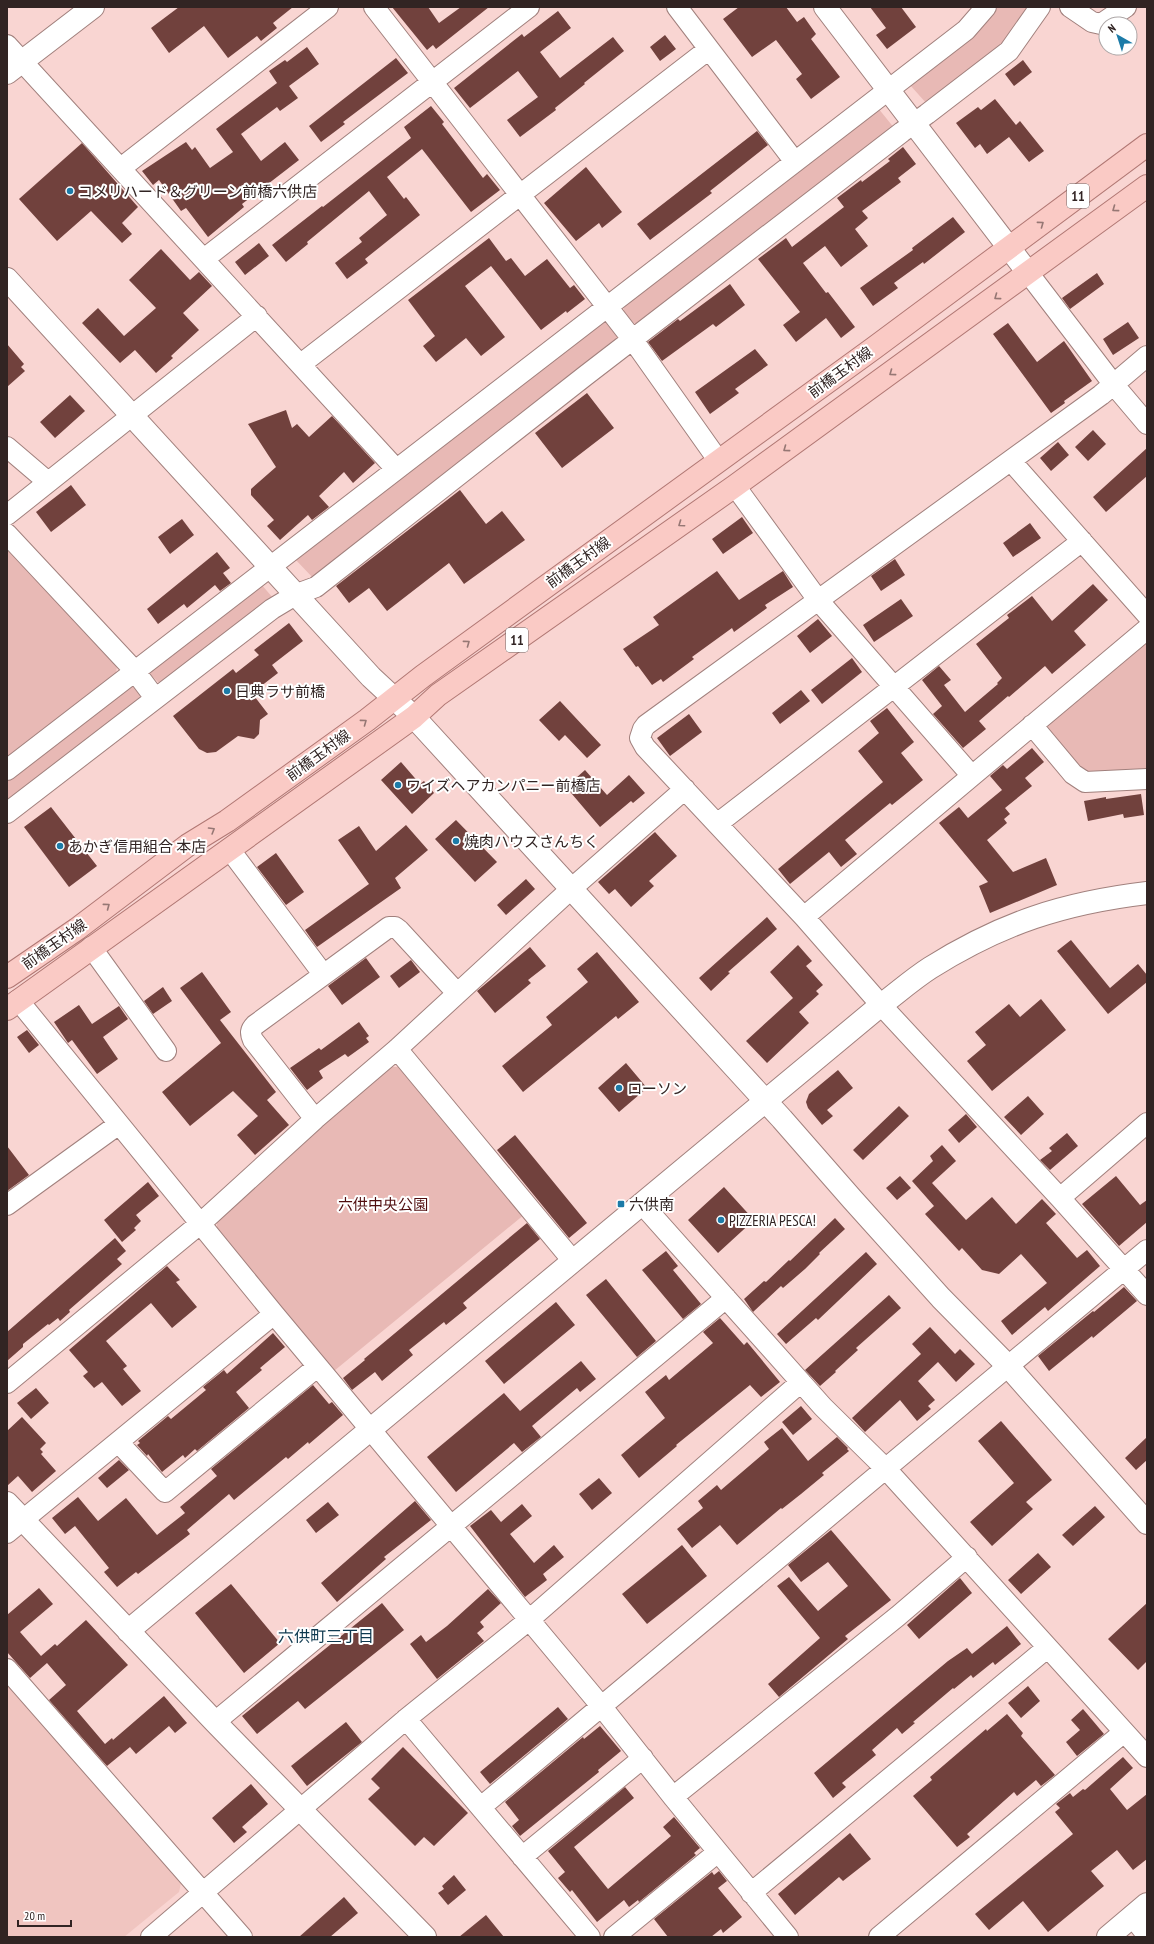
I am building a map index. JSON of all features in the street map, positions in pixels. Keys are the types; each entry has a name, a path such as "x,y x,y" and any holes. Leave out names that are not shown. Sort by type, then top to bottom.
{"main road":[{"name":"前橋玉村線","path":"7,978 77,929 188,845 227,821 395,699 423,676 1010,248 1147,145"},
{"name":"前橋玉村線","path":"13,1004 414,718 438,695 735,486 1029,274 1053,254 1147,186"}],"street":[{"path":"15,67 93,7"},
{"path":"121,168 328,7"},
{"path":"374,7 633,340 718,460"},
{"path":"204,259 529,7"},
{"path":"677,7 795,162"},
{"path":"825,7 1114,386 1147,424"},
{"path":"7,813 155,698 272,610 297,594 316,587 633,340 1009,51 1040,7"},
{"path":"1070,7 1092,22 1101,24 1126,7"},
{"path":"7,770 134,670 966,30 977,11"},
{"path":"7,44 15,67 121,168 396,469"},
{"path":"301,364 519,194 709,49"},
{"path":"7,279 297,594 371,677 414,718 766,1101 933,1290 1008,1366 1147,1523"},
{"path":"7,515 257,316"},
{"path":"1147,356 1114,386 818,600 643,729 640,738 645,747 804,917 881,1005 1060,1198 1147,1295"},
{"path":"7,447 48,482"},
{"path":"1011,461 1147,615"},
{"path":"735,486 818,600 972,776"},
{"path":"7,534 134,670 155,698"},
{"path":"717,824 1082,541"},
{"path":"804,917 1147,629"},
{"path":"1032,725 1073,774 1081,780 1092,782 1147,779"},
{"path":"7,1383 201,1223 315,1119 397,1049 571,889 685,789"},
{"path":"230,850 323,974"},
{"path":"128,1631 881,1005 928,969 971,944 1002,929 1047,912 1080,903 1147,893"},
{"path":"315,1119 253,1040 250,1034 251,1029 255,1025 385,928 395,927 457,993"},
{"path":"92,947 166,1050"},
{"path":"13,1004 119,1124 317,1367 602,1707 673,1797 788,1937"},
{"path":"397,1049 573,1261"},
{"path":"1060,1198 1147,1123"},
{"path":"7,1206 119,1124"},
{"path":"642,1204 823,1407 886,1469 1147,1757"},
{"path":"481,1807 1125,1270 1147,1250"},
{"path":"215,1722 726,1298"},
{"path":"15,1526 274,1314"},
{"path":"118,1442 165,1492 317,1367"},
{"path":"151,1937 302,1809 406,1718 529,1620 801,1382"},
{"path":"7,1503 15,1526 128,1631 426,1937"},
{"path":"673,1797 898,1616 967,1557"},
{"path":"751,1893 1048,1648"},
{"path":"7,1669 242,1937"},
{"path":"406,1718 590,1937"},
{"path":"880,1937 1124,1732"},
{"path":"522,1857 643,1758"},
{"path":"614,1937 718,1852"},
{"path":"1108,1937 1140,1910 1147,1935"}],"shaded area":[{"path":"7,1684 181,1883 179,1892 124,1937 7,1937"}],"green space":[{"path":"998,7 1032,7 1009,40 927,104 910,85 985,24"},
{"path":"878,108 895,129 643,325 634,323 623,312 625,304"},
{"path":"602,322 609,324 619,335 618,343 314,579 294,558"},
{"path":"7,545 117,665 116,675 7,759"},
{"path":"261,584 273,598 166,682 158,682 149,673"},
{"path":"1147,640 1147,769 1090,773 1080,769 1047,729 1049,721"},
{"path":"135,683 143,694 140,702 7,804 7,782 129,685"},
{"name":"六供中央公園","path":"389,1067 398,1067 525,1214 334,1371 217,1228 217,1218"}],"building":[{"path":"179,7 293,7 273,23 277,28 261,41 257,36 228,58 204,26 169,53 151,28"},
{"path":"392,7 428,7 439,23 461,7 489,7 436,49 433,45 427,50"},
{"path":"739,7 786,7 797,22 804,17 816,34 811,39 840,77 811,99 796,79 802,74 776,40 752,57 723,19"},
{"path":"870,7 901,7 916,27 887,49 876,35 886,28"},
{"path":"558,11 571,28 540,52 560,78 613,37 624,51 555,108 556,110 520,137 507,120 538,97 518,71 470,108 454,88 522,34 524,37"},
{"path":"665,35 676,49 660,61 650,47"},
{"path":"307,47 319,64 289,86 298,98 280,111 277,107 241,134 261,161 285,142 299,160 242,204 244,207 208,237 186,208 181,211 159,180 153,185 142,171 186,142 192,150 195,147 210,168 233,152 216,129 277,83 269,71 285,60 287,62"},
{"path":"396,58 408,73 343,122 345,124 321,142 309,126"},
{"path":"1023,60 1032,72 1014,86 1005,74"},
{"path":"995,99 1016,125 1020,121 1044,151 1029,162 1009,137 987,154 980,144 975,148 956,123 978,107 981,110"},
{"path":"431,106 444,122 442,124 483,178 487,174 500,190 471,212 422,149 387,177 404,199 406,197 420,215 365,259 368,263 347,279 335,263 362,242 359,238 387,215 369,191 307,242 308,244 286,262 272,245 411,138 404,127"},
{"path":"757,131 768,145 710,191 712,193 650,240 637,224"},
{"name":"コメリハード＆グリーン前橋六供店","path":"82,143 138,207 122,223 132,234 122,243 91,211 57,241 19,199"},
{"path":"903,147 916,164 898,178 901,182 862,211 868,218 855,229 868,246 841,267 825,246 803,263 855,327 841,338 826,318 796,342 783,325 800,312 758,259 786,238 792,247 844,207 837,198 890,161 888,159"},
{"path":"586,167 622,212 602,228 599,223 576,241 544,203"},
{"path":"953,217 965,232 924,264 923,262 894,283 898,288 873,306 860,288 913,250 912,248"},
{"path":"489,238 506,261 511,258 525,276 547,259 570,288 574,285 585,299 541,330 491,266 465,286 505,337 481,356 466,338 436,362 423,346 435,336 408,300"},
{"path":"259,243 269,256 245,275 235,262"},
{"path":"161,249 190,280 199,272 212,286 183,313 199,330 171,356 173,358 156,373 135,350 120,363 82,323 98,308 124,336 156,308 129,280"},
{"path":"1097,273 1104,284 1070,309 1062,298"},
{"path":"730,284 745,305 716,327 713,324 662,361 648,342 678,319 680,321"},
{"path":"1128,322 1139,338 1113,355 1103,339"},
{"path":"1008,323 1037,362 1064,341 1092,381 1064,401 1065,403 1051,413 993,334"},
{"path":"7,344 24,364 21,367 25,371 7,387"},
{"path":"755,349 768,365 735,389 739,393 710,414 695,392"},
{"path":"587,393 614,428 562,468 535,433"},
{"path":"70,395 85,411 55,438 40,422"},
{"path":"286,410 292,428 297,424 309,437 332,416 375,463 353,483 344,472 319,496 329,507 312,520 308,515 280,540 267,526 274,520 251,495 251,489 276,467 248,424"},
{"path":"1093,430 1106,444 1088,461 1075,447"},
{"path":"1058,442 1069,455 1051,471 1040,458"},
{"path":"1147,448 1147,476 1106,512 1093,497"},
{"path":"71,485 86,505 51,532 36,512"},
{"path":"460,490 486,524 502,511 525,540 464,584 449,563 387,611 369,588 349,603 336,586"},
{"path":"742,517 753,533 723,554 712,539"},
{"path":"182,519 194,535 170,554 158,537"},
{"path":"1030,523 1041,538 1013,557 1003,543"},
{"path":"217,552 230,568 223,573 231,583 220,591 215,585 187,608 184,604 158,624 147,609"},
{"path":"895,559 905,575 881,591 871,576"},
{"path":"717,571 739,600 783,571 793,587 765,605 767,608 734,632 732,628 692,657 694,659 663,682 661,679 652,685 623,649 659,625 653,617"},
{"path":"1093,584 1108,600 1074,631 1086,645 1052,674 1045,666 1009,697 1008,696 979,721 986,729 963,748 933,714 942,706 922,680 939,666 951,680 944,685 965,712 998,684 997,683 1002,678 976,644 1009,618 1007,615 1032,596 1052,621"},
{"path":"901,599 913,616 874,642 863,625"},
{"path":"818,619 832,636 810,653 797,636"},
{"name":"日典ラサ前橋","path":"289,623 303,641 272,665 278,673 252,693 268,714 260,720 259,734 254,739 238,736 216,752 207,753 199,749 173,716 233,669 236,673 259,655 254,650"},
{"path":"852,658 862,672 822,704 811,690"},
{"path":"801,690 810,701 780,724 772,713"},
{"path":"560,701 601,745 587,758 565,735 559,741 539,720"},
{"path":"887,708 914,742 901,753 923,780 892,805 890,803 845,840 857,854 841,867 829,852 790,884 778,869 883,782 858,751 879,733 870,721"},
{"path":"689,714 702,732 670,756 657,738"},
{"path":"1032,748 1044,762 1025,778 1032,786 1005,808 1010,814 1004,819 1007,823 987,840 1013,872 1046,858 1057,885 990,913 979,886 988,882 939,823 959,807 968,818 1002,790 990,776 1003,765 1007,769"},
{"name":"ワイズヘアカンパニー前橋店","path":"401,762 420,784 424,781 434,793 412,814 381,780"},
{"path":"585,770 607,795 629,775 645,793 633,803 631,801 600,827 566,787"},
{"path":"1141,794 1144,815 1124,818 1123,814 1088,821 1084,801 1106,797 1106,799"},
{"name":"あかぎ信用組合 本店","path":"51,807 97,866 69,887 24,827"},
{"path":"456,820 497,862 475,882 435,839"},
{"path":"406,825 428,850 395,878 401,888 317,947 305,930 369,884 338,840 359,826 376,851"},
{"path":"655,832 677,856 649,881 654,886 631,907 615,889 609,894 598,882"},
{"path":"276,853 304,892 286,905 257,867"},
{"path":"526,879 535,889 506,915 497,905"},
{"path":"767,917 777,929 728,972 730,973 711,991 699,978"},
{"path":"1071,940 1110,988 1138,964 1147,975 1147,982 1108,1014 1057,951"},
{"path":"798,945 812,961 806,966 823,985 816,991 819,994 799,1012 809,1023 767,1063 746,1041 793,998 770,972"},
{"path":"530,947 546,966 528,980 531,983 495,1013 477,991"},
{"path":"597,952 639,1002 618,1019 616,1016 523,1092 502,1066 552,1025 546,1017 588,982 577,969"},
{"path":"366,958 380,977 342,1005 328,986"},
{"path":"411,960 420,972 399,988 390,976"},
{"path":"202,972 231,1012 220,1020 276,1092 267,1100 289,1125 255,1155 237,1135 258,1116 233,1091 190,1126 162,1092 221,1043 180,988"},
{"path":"163,987 172,1001 153,1014 144,1001"},
{"path":"1041,999 1066,1030 992,1091 967,1061 986,1045 975,1032 1009,1004 1020,1017"},
{"path":"79,1005 92,1024 119,1006 128,1019 103,1037 118,1059 97,1074 72,1040 68,1043 54,1022"},
{"path":"359,1022 369,1036 366,1038 369,1042 348,1057 345,1054 319,1071 323,1078 307,1090 290,1068 319,1048 321,1050"},
{"path":"27,1030 39,1045 29,1053 17,1037"},
{"path":"626,1063 647,1088 619,1112 598,1088"},
{"path":"838,1070 853,1088 827,1110 833,1116 822,1125 808,1108 806,1102 809,1094"},
{"path":"1028,1096 1044,1114 1021,1135 1004,1117"},
{"path":"899,1106 909,1116 863,1160 853,1150"},
{"path":"966,1114 977,1127 959,1143 948,1130"},
{"path":"1067,1133 1078,1146 1050,1170 1040,1160 1052,1151 1049,1148"},
{"path":"515,1135 587,1223 569,1238 497,1150"},
{"path":"942,1145 956,1161 932,1183 966,1220 992,1197 1016,1224 1042,1199 1056,1214 1046,1223 1077,1258 1087,1250 1100,1266 1048,1311 1045,1307 1012,1335 1001,1321 1047,1283 1021,1254 999,1274 982,1270 962,1248 959,1251 925,1214 934,1206 912,1181 933,1161 930,1156"},
{"path":"7,1146 29,1175 7,1191"},
{"path":"900,1176 911,1188 897,1200 886,1188"},
{"path":"1116,1176 1140,1205 1147,1200 1147,1222 1119,1246 1082,1204"},
{"path":"148,1182 159,1196 136,1215 141,1221 134,1228 136,1230 122,1242 104,1220"},
{"name":"PIZZERIA PESCA!","path":"724,1187 754,1220 718,1253 688,1220"},
{"path":"835,1218 845,1229 819,1253 820,1254 805,1269 783,1288 781,1286 753,1312 744,1299 764,1281 766,1282 789,1260 790,1261"},
{"path":"527,1223 540,1239 463,1303 467,1308 446,1325 444,1322 409,1350 413,1355 382,1381 375,1372 352,1390 343,1378"},
{"path":"115,1238 126,1251 117,1259 122,1264 69,1310 70,1312 60,1321 58,1318 49,1325 48,1324 23,1344 23,1347 7,1361 7,1332"},
{"path":"666,1251 678,1266 673,1270 701,1304 683,1319 642,1270"},
{"path":"866,1252 877,1264 818,1320 816,1318 786,1344 777,1334"},
{"path":"167,1266 180,1280 176,1282 197,1307 172,1328 151,1303 106,1341 127,1366 123,1369 141,1391 122,1406 102,1382 94,1388 83,1376 88,1372 69,1350"},
{"path":"606,1279 656,1341 637,1357 586,1295"},
{"path":"1124,1287 1137,1301 1093,1338 1092,1336 1049,1371 1038,1356"},
{"path":"889,1295 901,1308 856,1348 858,1350 820,1386 805,1370"},
{"path":"556,1302 575,1325 504,1384 485,1361"},
{"path":"720,1318 744,1345 747,1342 780,1382 761,1397 750,1385 676,1445 677,1446 639,1478 621,1455 665,1418 645,1392 666,1375 669,1380 713,1343 703,1332"},
{"path":"930,1327 955,1354 960,1349 975,1364 956,1382 938,1362 918,1381 935,1400 928,1406 931,1409 917,1421 900,1400 865,1432 852,1418 921,1354 912,1344"},
{"path":"273,1333 285,1347 260,1368 262,1370 236,1392 249,1408 197,1451 195,1449 185,1458 183,1455 162,1472 148,1454 147,1456 137,1445 140,1443 138,1441 168,1416 171,1419 206,1390 203,1387 224,1370 227,1374"},
{"path":"581,1361 596,1379 580,1392 577,1388 532,1426 541,1437 522,1452 514,1443 456,1492 427,1457 504,1393 520,1411"},
{"path":"313,1385 329,1404 332,1402 343,1415 309,1444 308,1442 288,1459 286,1457 234,1500 229,1494 187,1530 190,1534 138,1574 136,1572 117,1587 104,1572 109,1568 75,1526 65,1534 52,1518 78,1497 98,1521 126,1498 157,1535 185,1513 180,1507 217,1476 211,1469"},
{"path":"36,1388 49,1403 31,1419 17,1403"},
{"path":"801,1406 812,1419 793,1435 782,1422"},
{"path":"22,1417 46,1443 40,1449 43,1452 41,1454 56,1471 32,1492 18,1476 7,1486 7,1431"},
{"path":"1001,1421 1052,1480 1026,1502 1033,1509 992,1546 970,1522 1014,1483 978,1441"},
{"path":"782,1428 808,1461 837,1437 849,1451 822,1473 824,1475 782,1509 781,1508 737,1545 720,1525 692,1548 677,1529 703,1508 698,1501 717,1485 721,1490 769,1449 764,1442"},
{"path":"1147,1437 1147,1460 1136,1470 1125,1458"},
{"path":"119,1460 129,1470 107,1488 98,1478"},
{"path":"599,1478 612,1493 592,1510 579,1494"},
{"path":"415,1501 431,1520 384,1557 386,1559 337,1602 321,1583"},
{"path":"328,1502 339,1515 316,1533 306,1520"},
{"path":"522,1504 532,1516 510,1534 534,1563 554,1545 564,1557 543,1574 547,1580 525,1597 470,1526 491,1510 501,1522"},
{"path":"1095,1506 1105,1517 1073,1546 1062,1535"},
{"path":"831,1530 891,1600 845,1636 848,1639 779,1697 768,1684 820,1638 777,1586 789,1577 818,1611 848,1586 828,1562 801,1582 788,1565"},
{"path":"682,1545 707,1576 647,1624 622,1594"},
{"path":"1038,1553 1051,1567 1021,1594 1008,1580"},
{"path":"960,1578 972,1593 919,1639 907,1625"},
{"path":"231,1584 280,1643 244,1673 195,1613"},
{"path":"39,1588 53,1604 20,1632 41,1656 55,1644 57,1646 86,1620 128,1665 77,1711 105,1744 112,1738 113,1740 164,1696 187,1723 175,1733 169,1726 136,1754 130,1747 107,1766 49,1700 66,1685 47,1663 30,1678 7,1652 7,1615"},
{"path":"488,1589 501,1603 480,1622 484,1627 477,1633 484,1641 437,1679 410,1644 421,1635 426,1642 447,1626"},
{"path":"382,1603 404,1630 305,1709 298,1701 257,1734 242,1716"},
{"path":"1147,1603 1147,1661 1138,1670 1108,1639"},
{"path":"1007,1626 1021,1644 995,1665 993,1662 973,1678 971,1675 954,1689 953,1688 913,1722 915,1723 902,1734 897,1728 872,1750 876,1755 842,1783 846,1787 833,1798 814,1773 948,1661 967,1648 972,1654"},
{"path":"1028,1686 1040,1701 1021,1718 1008,1703"},
{"path":"558,1707 568,1719 490,1784 480,1772"},
{"path":"1083,1709 1104,1734 1077,1756 1066,1742 1080,1730 1071,1720"},
{"path":"1007,1714 1023,1733 1021,1736 1055,1775 1041,1786 1036,1780 1017,1796 1014,1792 967,1834 970,1837 957,1847 913,1796 932,1780 930,1777 986,1729 987,1731"},
{"path":"346,1722 362,1742 307,1786 291,1766"},
{"path":"600,1726 621,1751 598,1770 599,1772 520,1836 512,1826 519,1820 505,1802 583,1737 584,1739"},
{"path":"403,1747 468,1813 434,1846 424,1837 415,1846 368,1799 380,1788 371,1779"},
{"path":"1123,1757 1133,1768 1110,1789 1127,1810 1147,1794 1147,1859 1133,1870 1117,1850 1091,1871 1104,1886 1048,1932 1023,1901 989,1930 975,1914 1073,1834 1055,1812 1060,1808 1056,1804 1070,1793 1073,1797 1083,1789 1085,1790"},
{"path":"251,1784 268,1804 242,1827 247,1832 234,1843 212,1818"},
{"path":"625,1787 634,1798 574,1847 608,1889 671,1836 663,1827 674,1817 700,1848 694,1853 696,1855 639,1902 638,1900 629,1907 624,1900 597,1922 572,1890 570,1892 558,1878 565,1872 548,1851"},
{"path":"850,1833 871,1859 843,1881 839,1877 795,1915 778,1894"},
{"path":"719,1871 727,1881 718,1888 742,1917 723,1933 721,1929 711,1937 668,1937 654,1919 712,1872 714,1875"},
{"path":"454,1875 466,1890 448,1905 438,1893 444,1889 442,1886"},
{"path":"344,1897 358,1913 330,1937 299,1937"},
{"path":"486,1915 504,1937 459,1937"}],"place":[{"name":"コメリハード＆グリーン前橋六供店","path":"70,191"},
{"name":"日典ラサ前橋","path":"227,691"},
{"name":"ワイズヘアカンパニー前橋店","path":"398,785"},
{"name":"焼肉ハウスさんちく","path":"456,841"},
{"name":"あかぎ信用組合 本店","path":"60,846"},
{"name":"ローソン","path":"619,1088"},
{"name":"六供南","path":"621,1204"},
{"name":"PIZZERIA PESCA!","path":"721,1220"}],"district":[{"name":"六供町三丁目","path":"326,1636"}]}
